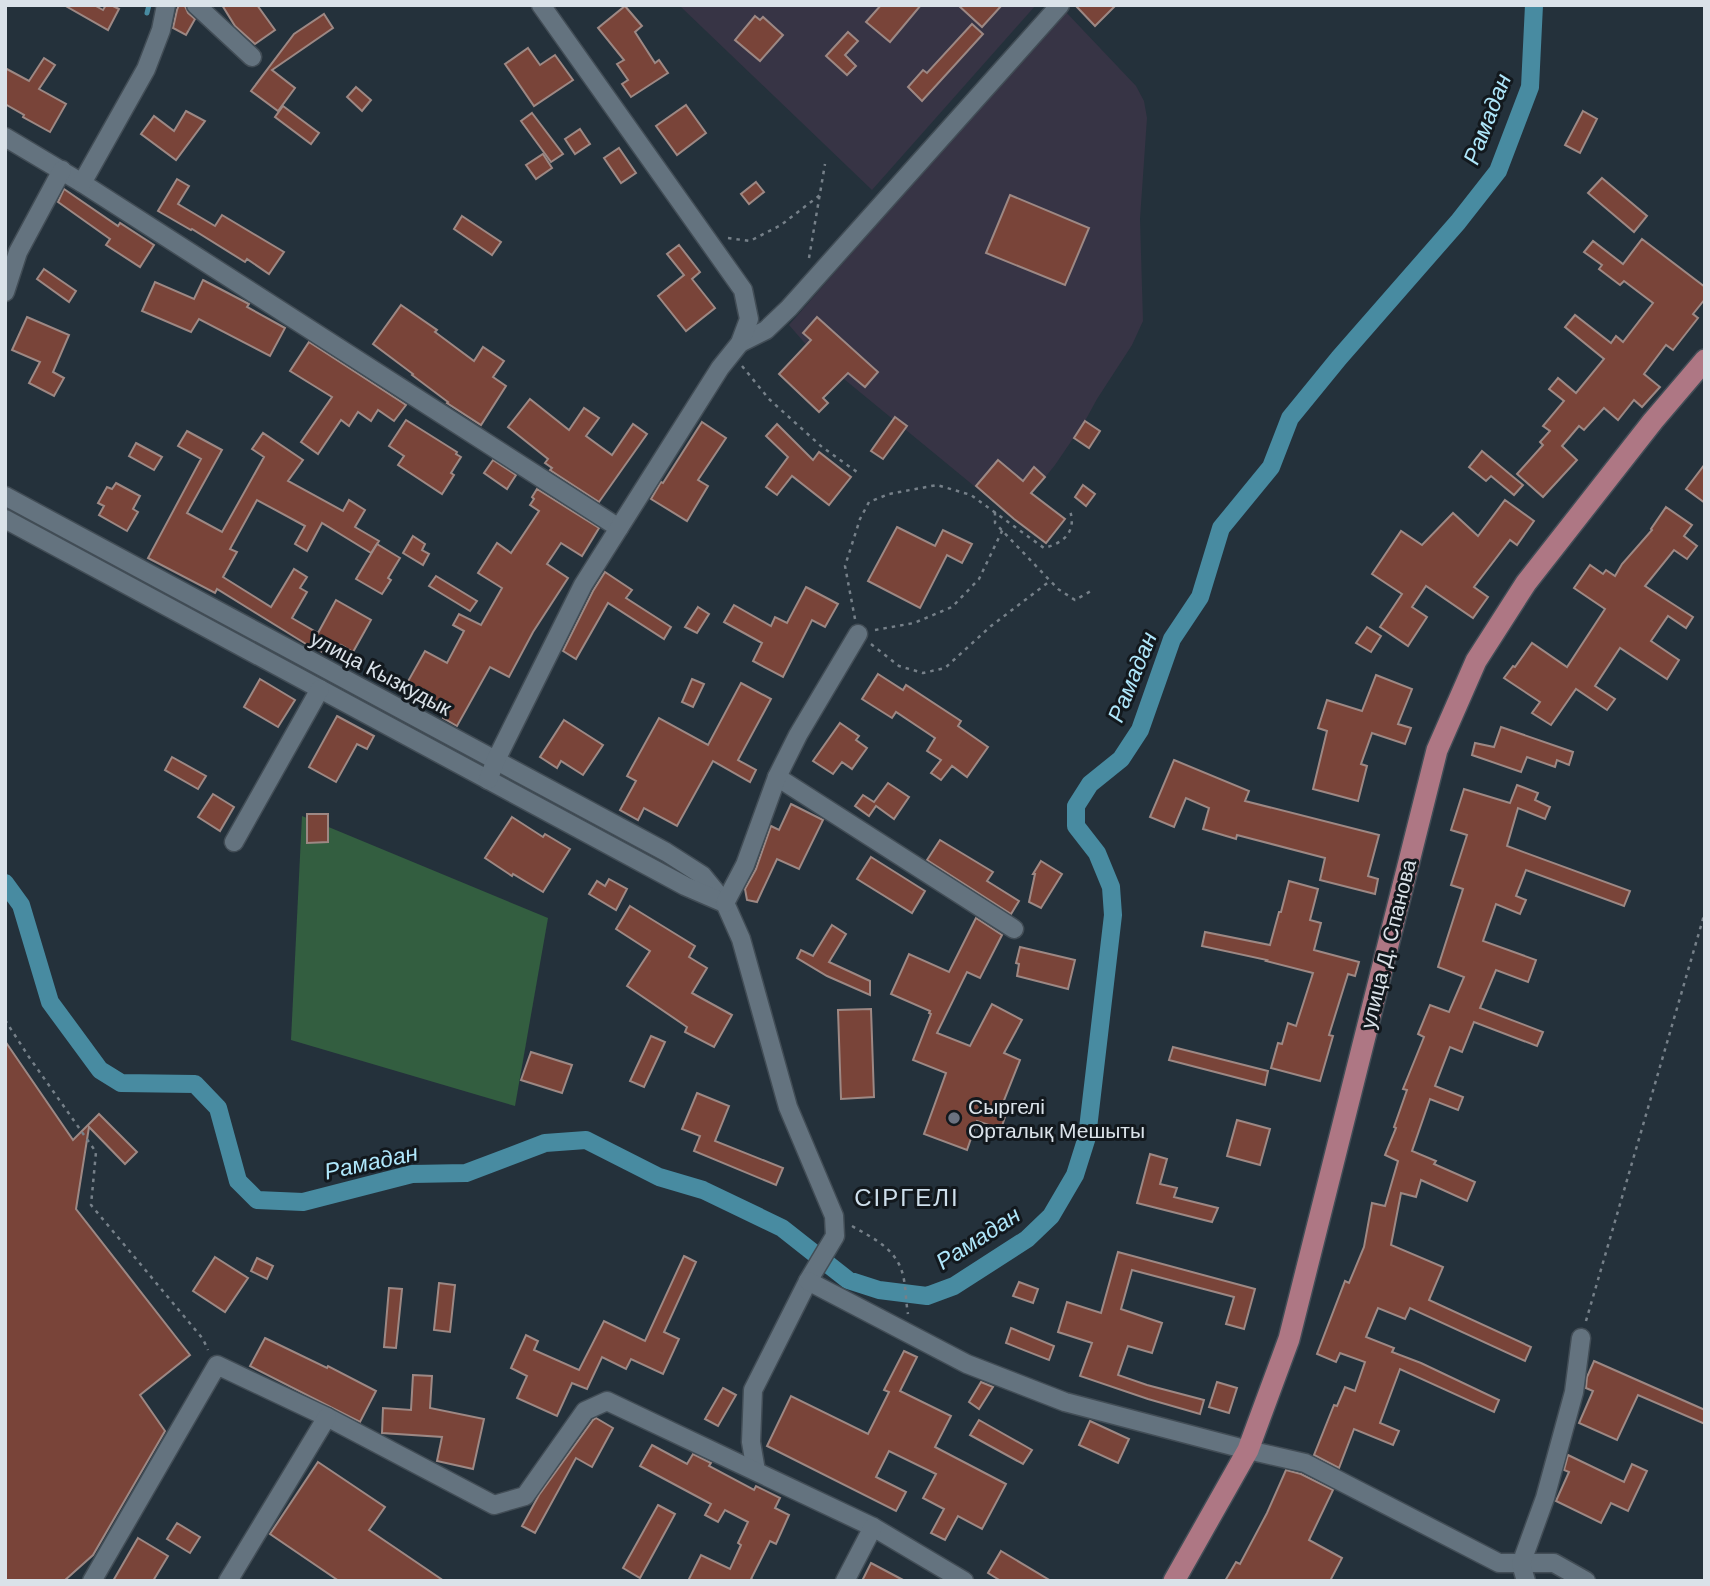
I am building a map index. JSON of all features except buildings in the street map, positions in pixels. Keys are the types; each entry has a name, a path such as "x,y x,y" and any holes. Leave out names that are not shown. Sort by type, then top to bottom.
{"main road":[{"name":"улица Д. Спанова","path":"1174,1581 1248,1450 1289,1339 1437,750 1476,661 1526,583 1653,421 1705,360"}],"street":[{"path":"82,183 146,69 161,30 166,5"},
{"path":"196,5 251,57"},
{"path":"488,780 583,586 720,368 740,343 749,318 743,290 541,5"},
{"path":"740,343 766,330 804,292 1060,5"},
{"path":"5,136 619,528"},
{"path":"5,292 18,252 62,170"},
{"name":"улица Кызкудык","path":"5,496 666,852 702,875 725,903 741,939 788,1107 834,1216"},
{"path":"5,519 685,886 725,903 744,865 777,777 858,634"},
{"path":"56,546 62,527"},
{"path":"263,658 273,640"},
{"path":"234,842 320,689"},
{"path":"777,777 1014,929"},
{"path":"756,1471 751,1442 753,1391 808,1281 835,1236 834,1216"},
{"path":"808,1281 967,1363 1065,1402 1305,1463 1499,1563 1523,1572 1554,1563 1586,1581"},
{"path":"1523,1572 1574,1392 1581,1338"},
{"path":"92,1581 217,1364 327,1417 494,1505 525,1496 584,1411 607,1401 873,1527 964,1581"},
{"path":"228,1581 327,1417"},
{"path":"845,1581 873,1527"}],"path":[{"path":"804,292 825,164"},
{"path":"704,234 750,241 781,225 820,195"},
{"path":"740,343 742,368 769,400 822,447 857,472"},
{"path":"1050,581 991,626 945,668 923,673 899,666 858,634 845,566 860,519 869,502 889,494 937,485 971,495 1044,548 1059,544 1070,531 1069,508"},
{"path":"995,512 995,523 1058,589 1075,600 1091,591"},
{"path":"858,634 914,623 952,607 979,579 1003,529"},
{"path":"1581,1338 1705,912"},
{"path":"5,1020 96,1152 91,1205 203,1339 217,1364"},
{"path":"834,1216 885,1246 898,1261 904,1279 906,1303"}],"shaded area":[{"path":"1036,5 872,190 681,7"},
{"path":"1064,10 1136,86 1144,101 1147,118 1140,219 1143,321 1132,345 1085,421 1055,465 1013,518 816,356 789,325"}],"green space":[{"path":"302,816 548,918 515,1106 291,1040"}],"waterway":[{"path":"147,13 149,5"},
{"name":"Рамадан","path":"5,883 21,905 50,1002 100,1070 121,1083 195,1084 218,1108 238,1181 257,1200 303,1202 412,1174 466,1173 545,1143 586,1140 659,1177 703,1190 782,1228 848,1280 879,1290 927,1296 954,1286 1027,1239 1051,1216 1075,1175 1087,1137 1113,915 1111,887 1097,853 1076,826 1076,806 1090,784 1121,759 1140,730 1172,639 1200,597 1221,528 1271,467 1290,418 1458,222 1498,171 1530,87 1534,5"}],"place":[{"name":"Сыргелі Орталық Мешыты","path":"954,1118"}],"district":[{"name":"СІРГЕЛІ","path":"907,1197"}]}
